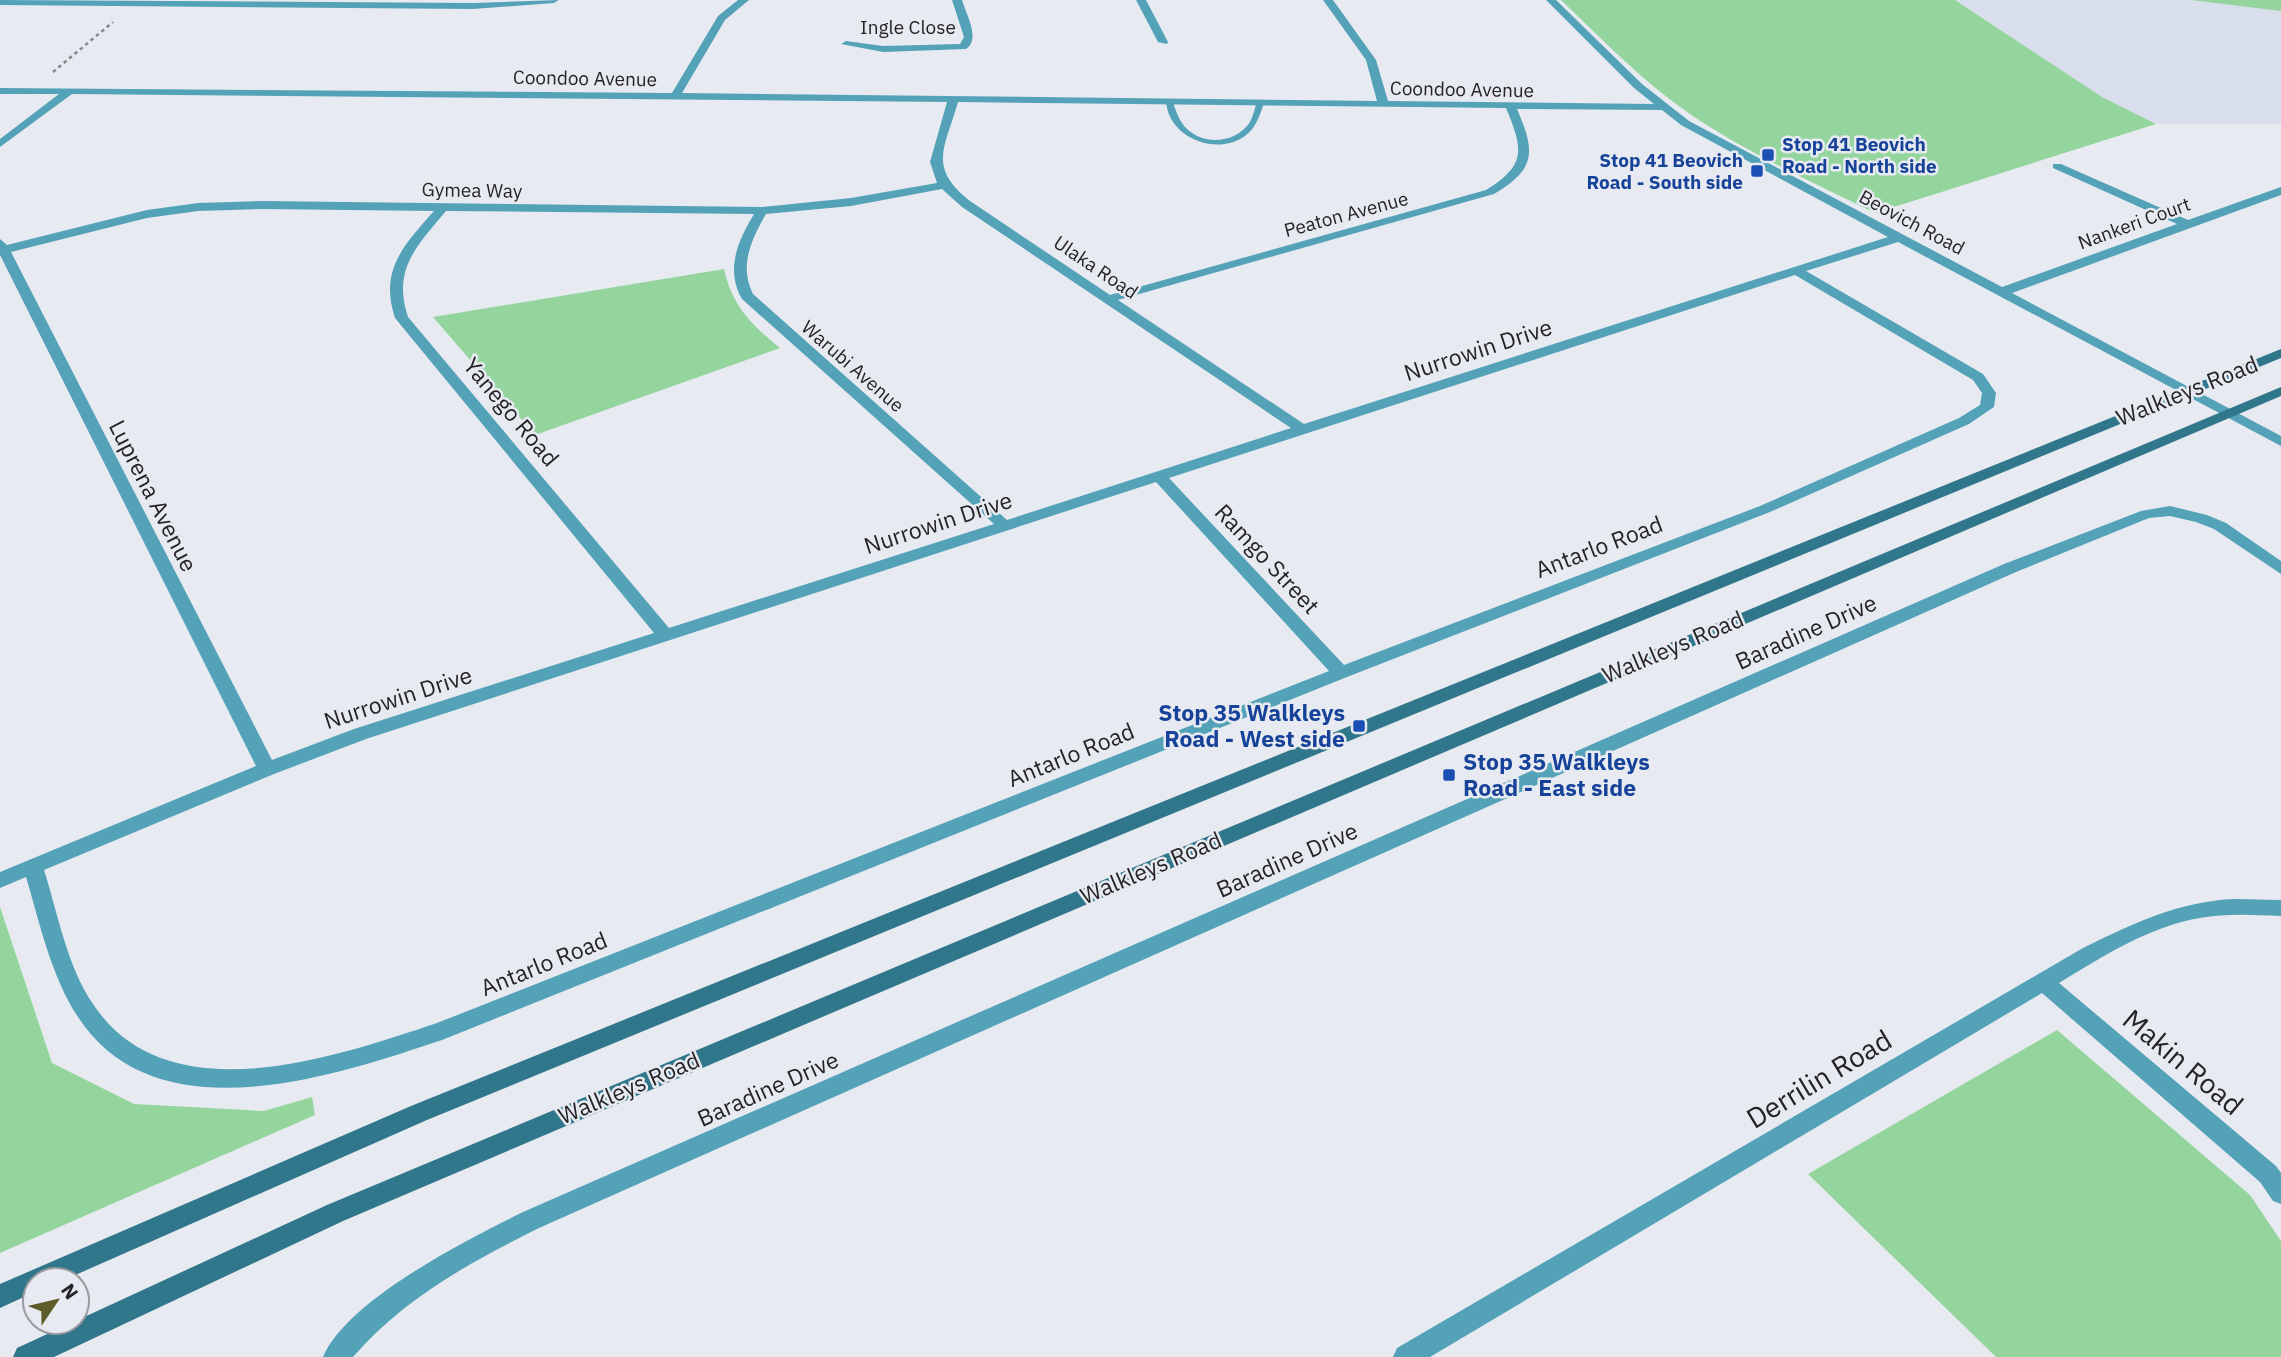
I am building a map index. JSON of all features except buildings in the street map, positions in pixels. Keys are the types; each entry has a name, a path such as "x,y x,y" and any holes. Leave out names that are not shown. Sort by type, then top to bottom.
{"main road":[{"name":"Walkleys Road","path":"67,1266 445,1103 2281,353"},
{"name":"Walkleys Road","path":"32,1355 335,1213 2281,391"},
{"name":"Walkleys Road","path":"0,1296 21,1286"}],"street":[{"path":"0,2 481,6 554,0"},
{"path":"675,96 721,18 744,0"},
{"name":"Ingle Close","path":"846,44 883,48 962,47 967,44 969,37 957,0"},
{"path":"1142,0 1163,42"},
{"path":"1328,0 1371,60 1384,105"},
{"name":"Beovich Road","path":"1551,0 1663,107 1709,137 2281,442"},
{"name":"Coondoo Avenue","path":"0,91 149,90 1663,107"},
{"path":"0,144 68,92"},
{"path":"943,185 936,170 936,162 953,100"},
{"name":"Peaton Avenue","path":"1110,299 1490,192 1518,174 1526,159 1522,132 1511,107"},
{"path":"2057,166 2186,224"},
{"name":"Gymea Way","path":"2,247 134,217 198,207 762,211 851,202 943,185"},
{"name":"Ulaka Road","path":"943,185 966,204 1303,430"},
{"name":"Nankeri Court","path":"2001,292 2281,191"},
{"name":"Yanego Road","path":"443,207 394,276 397,308 402,318 665,635"},
{"name":"Warubi Avenue","path":"762,211 747,236 740,255 740,276 747,296 1004,525"},
{"name":"Nurrowin Drive","path":"0,880 267,769 419,715 1900,237"},
{"name":"Luprena Avenue","path":"2,247 267,769"},
{"name":"Antarlo Road","path":"33,866 68,974 85,1012 118,1048 150,1066 203,1077 268,1077 299,1073 442,1031 1341,673 1765,509 1965,421 1987,407 1989,393 1978,377 1795,270"},
{"name":"Ramgo Street","path":"1159,477 1341,673"},
{"name":"Baradine Drive","path":"336,1357 354,1335 394,1298 431,1272 531,1220 2010,568 2146,514 2170,511 2201,517 2220,526 2281,569"},
{"name":"Derrilin Road","path":"1406,1357 2042,981 2126,937 2191,911 2242,907 2281,908"},
{"name":"Makin Road","path":"2042,981 2268,1174 2281,1193"}],"lane":[{"path":"1169,102 1177,122 1188,135 1217,142 1237,139 1250,131 1258,116 1259,103"}],"path":[{"path":"29,91 136,3"}],"shaded area":[{"path":"1955,0 2281,0 2281,124 2156,124 2102,97"}],"green space":[{"path":"1561,0 1955,0 2102,97 2156,124 1875,213 1757,154 1690,114 1640,74"},
{"path":"2191,0 2281,0 2281,11"},
{"path":"724,269 732,294 744,314 780,348 535,435 433,317"},
{"path":"0,907 52,1063 134,1104 264,1111 312,1097 315,1115 0,1253"},
{"path":"2057,1030 2250,1195 2281,1241 2281,1357 1996,1357 1808,1174"}],"place":[{"name":"Stop 41 Beovich Road - North side","path":"1768,155"},
{"name":"Stop 41 Beovich Road - South side","path":"1757,171"},
{"name":"Stop 35 Walkleys Road - West side","path":"1359,726"},
{"name":"Stop 35 Walkleys Road - East side","path":"1449,775"}]}
